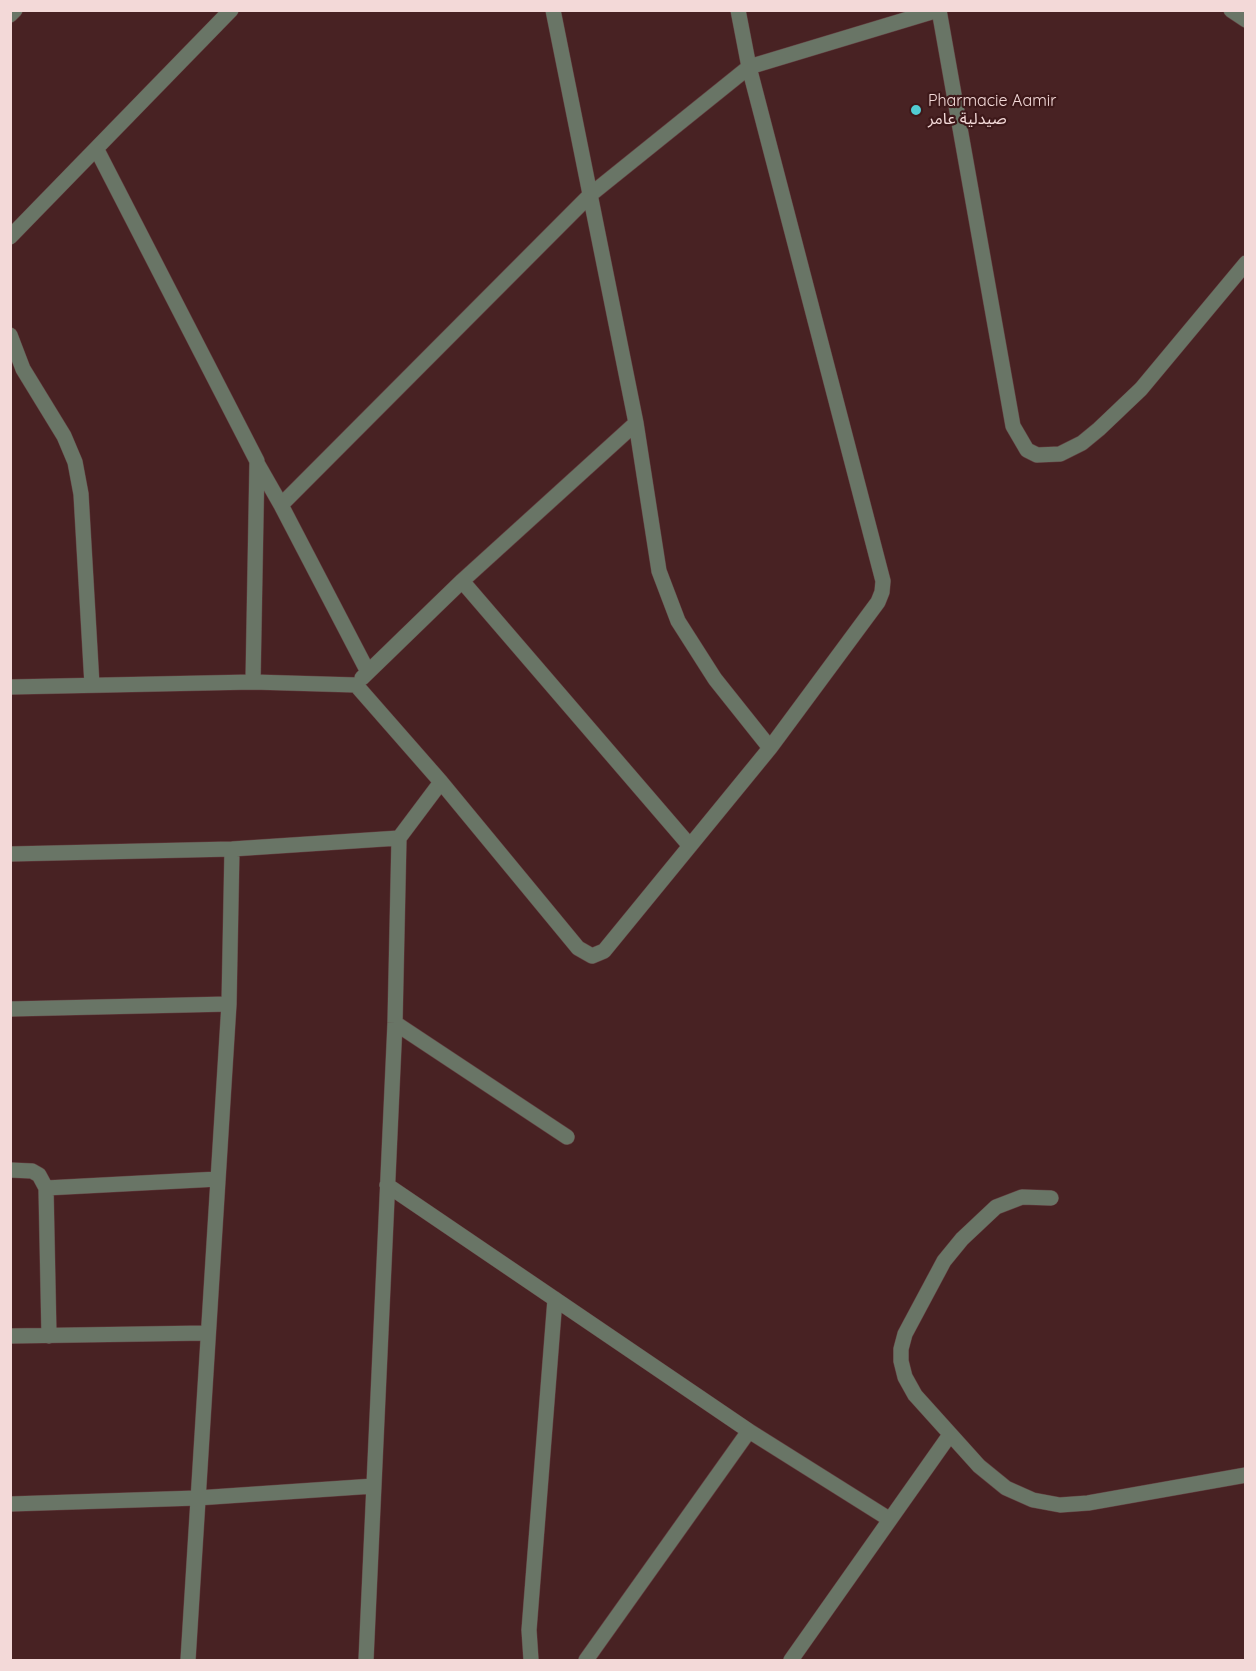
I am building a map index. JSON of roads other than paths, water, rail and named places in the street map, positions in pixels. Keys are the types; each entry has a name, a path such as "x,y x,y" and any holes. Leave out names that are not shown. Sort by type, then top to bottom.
{"street":[{"path":"10,15 15,10"},
{"path":"10,237 231,10"},
{"path":"553,10 636,423 659,571 678,621 715,679 770,748"},
{"path":"10,687 253,682 356,685 441,782 578,948 592,956 604,951 770,748 878,602 884,581 749,67 738,10"},
{"path":"281,504 591,195 749,67 938,10 1013,426 1027,450 1037,455 1060,454 1082,443 1100,429 1141,389 1245,263"},
{"path":"1231,10 1245,20"},
{"path":"97,150 256,461 281,504 368,672"},
{"path":"10,335 17,372 64,436 75,462 81,494 92,685"},
{"path":"356,685 462,581 636,423"},
{"path":"253,682 256,461"},
{"path":"462,581 690,846"},
{"path":"366,1660 395,1023 399,838 441,782"},
{"path":"10,854 232,849 399,838"},
{"path":"188,1660 229,1004 232,849"},
{"path":"10,1010 229,1004"},
{"path":"395,1023 567,1137"},
{"path":"10,1170 33,1171 39,1175 46,1188 49,1336"},
{"path":"46,1188 218,1179"},
{"path":"387,1185 748,1431 889,1519"},
{"path":"1051,1198 1022,1197 996,1207 980,1220 944,1261 905,1334 901,1361 905,1377 915,1395 949,1436 979,1466 1006,1488 1033,1500 1059,1505 1088,1503 1245,1475"},
{"path":"531,1660 529,1630 555,1299"},
{"path":"10,1336 207,1333"},
{"path":"586,1660 748,1431"},
{"path":"791,1660 949,1436"},
{"path":"10,1504 197,1498 374,1486"}],"place":[{"name":"Pharmacie Aamir صيدلية عامر","path":"916,110"}]}
